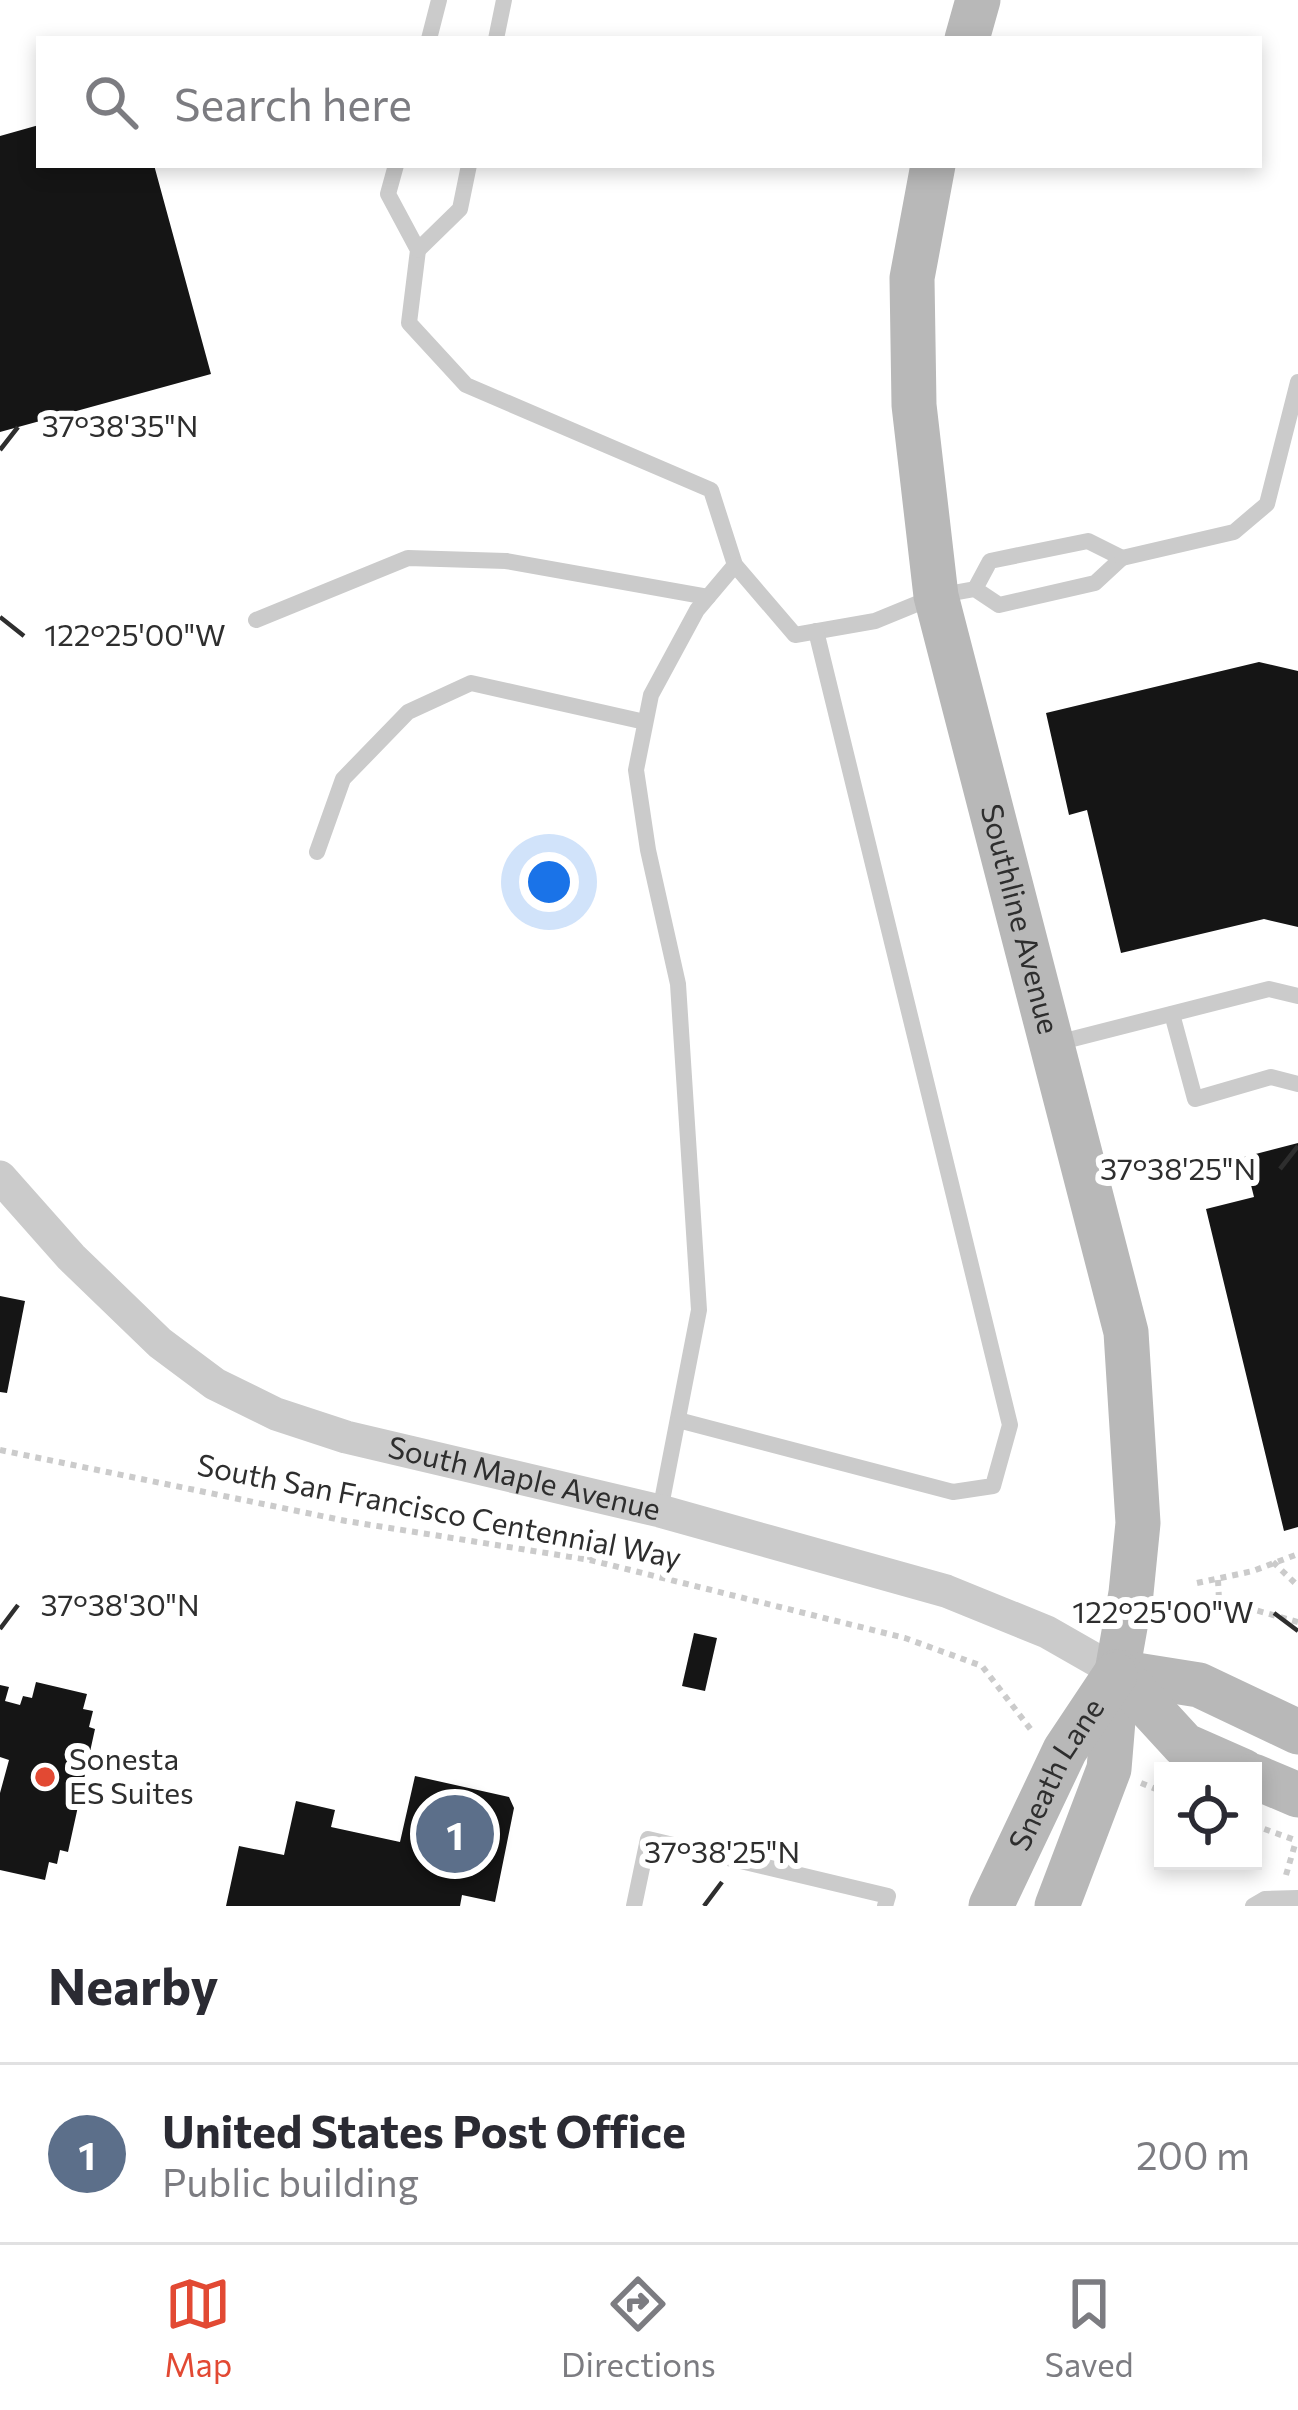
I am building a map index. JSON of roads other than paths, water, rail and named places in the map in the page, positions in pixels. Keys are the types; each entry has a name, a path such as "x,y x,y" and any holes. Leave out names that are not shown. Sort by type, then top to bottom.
{"street":[{"path":"968,36 978,0"},
{"name":"Southline Avenue","path":"932,168 912,278 914,405 1052,1044 1126,1332 1138,1523 1117,1672"},
{"name":"South Maple Avenue","path":"0,1177 112,1299 215,1384 276,1414 346,1437 660,1511 946,1591 1047,1632 1117,1672"},
{"path":"1117,1672 1199,1685 1298,1732"},
{"path":"1117,1672 1184,1745 1223,1762"},
{"name":"Sneath Lane","path":"991,1906 1065,1750 1117,1672"},
{"name":"Sneath Lane","path":"1057,1906 1109,1769 1117,1672"},
{"path":"1262,1780 1298,1796"}],"lane":[{"path":"430,36 440,0"},
{"path":"497,36 504,0"},
{"path":"395,168 388,194 418,250 409,323 466,385 711,490 735,565 795,635 875,621 956,593 990,561 1088,541 1122,558"},
{"path":"418,250 460,209 469,168"},
{"path":"956,593 999,604 1095,583 1122,558 1234,532 1267,504 1298,382"},
{"path":"256,620 408,558 506,561 708,597"},
{"path":"660,1511 699,1310 678,984 648,850 636,770 651,694 708,597 735,565"},
{"path":"678,1420 952,1492 993,1486 1010,1425 816,631"},
{"path":"317,852 343,779 408,712 471,683 646,722"},
{"path":"1052,1044 1269,989 1298,996"},
{"path":"1172,1014 1196,1099 1271,1078 1298,1084"},
{"path":"634,1906 648,1839 888,1895 885,1906"},
{"path":"1252,1906 1265,1899 1298,1898"}],"place":[{"name":"Sonesta ES Suites","path":"45,1777"},
{"name":"United States Post Office","path":"455,1834"}]}
